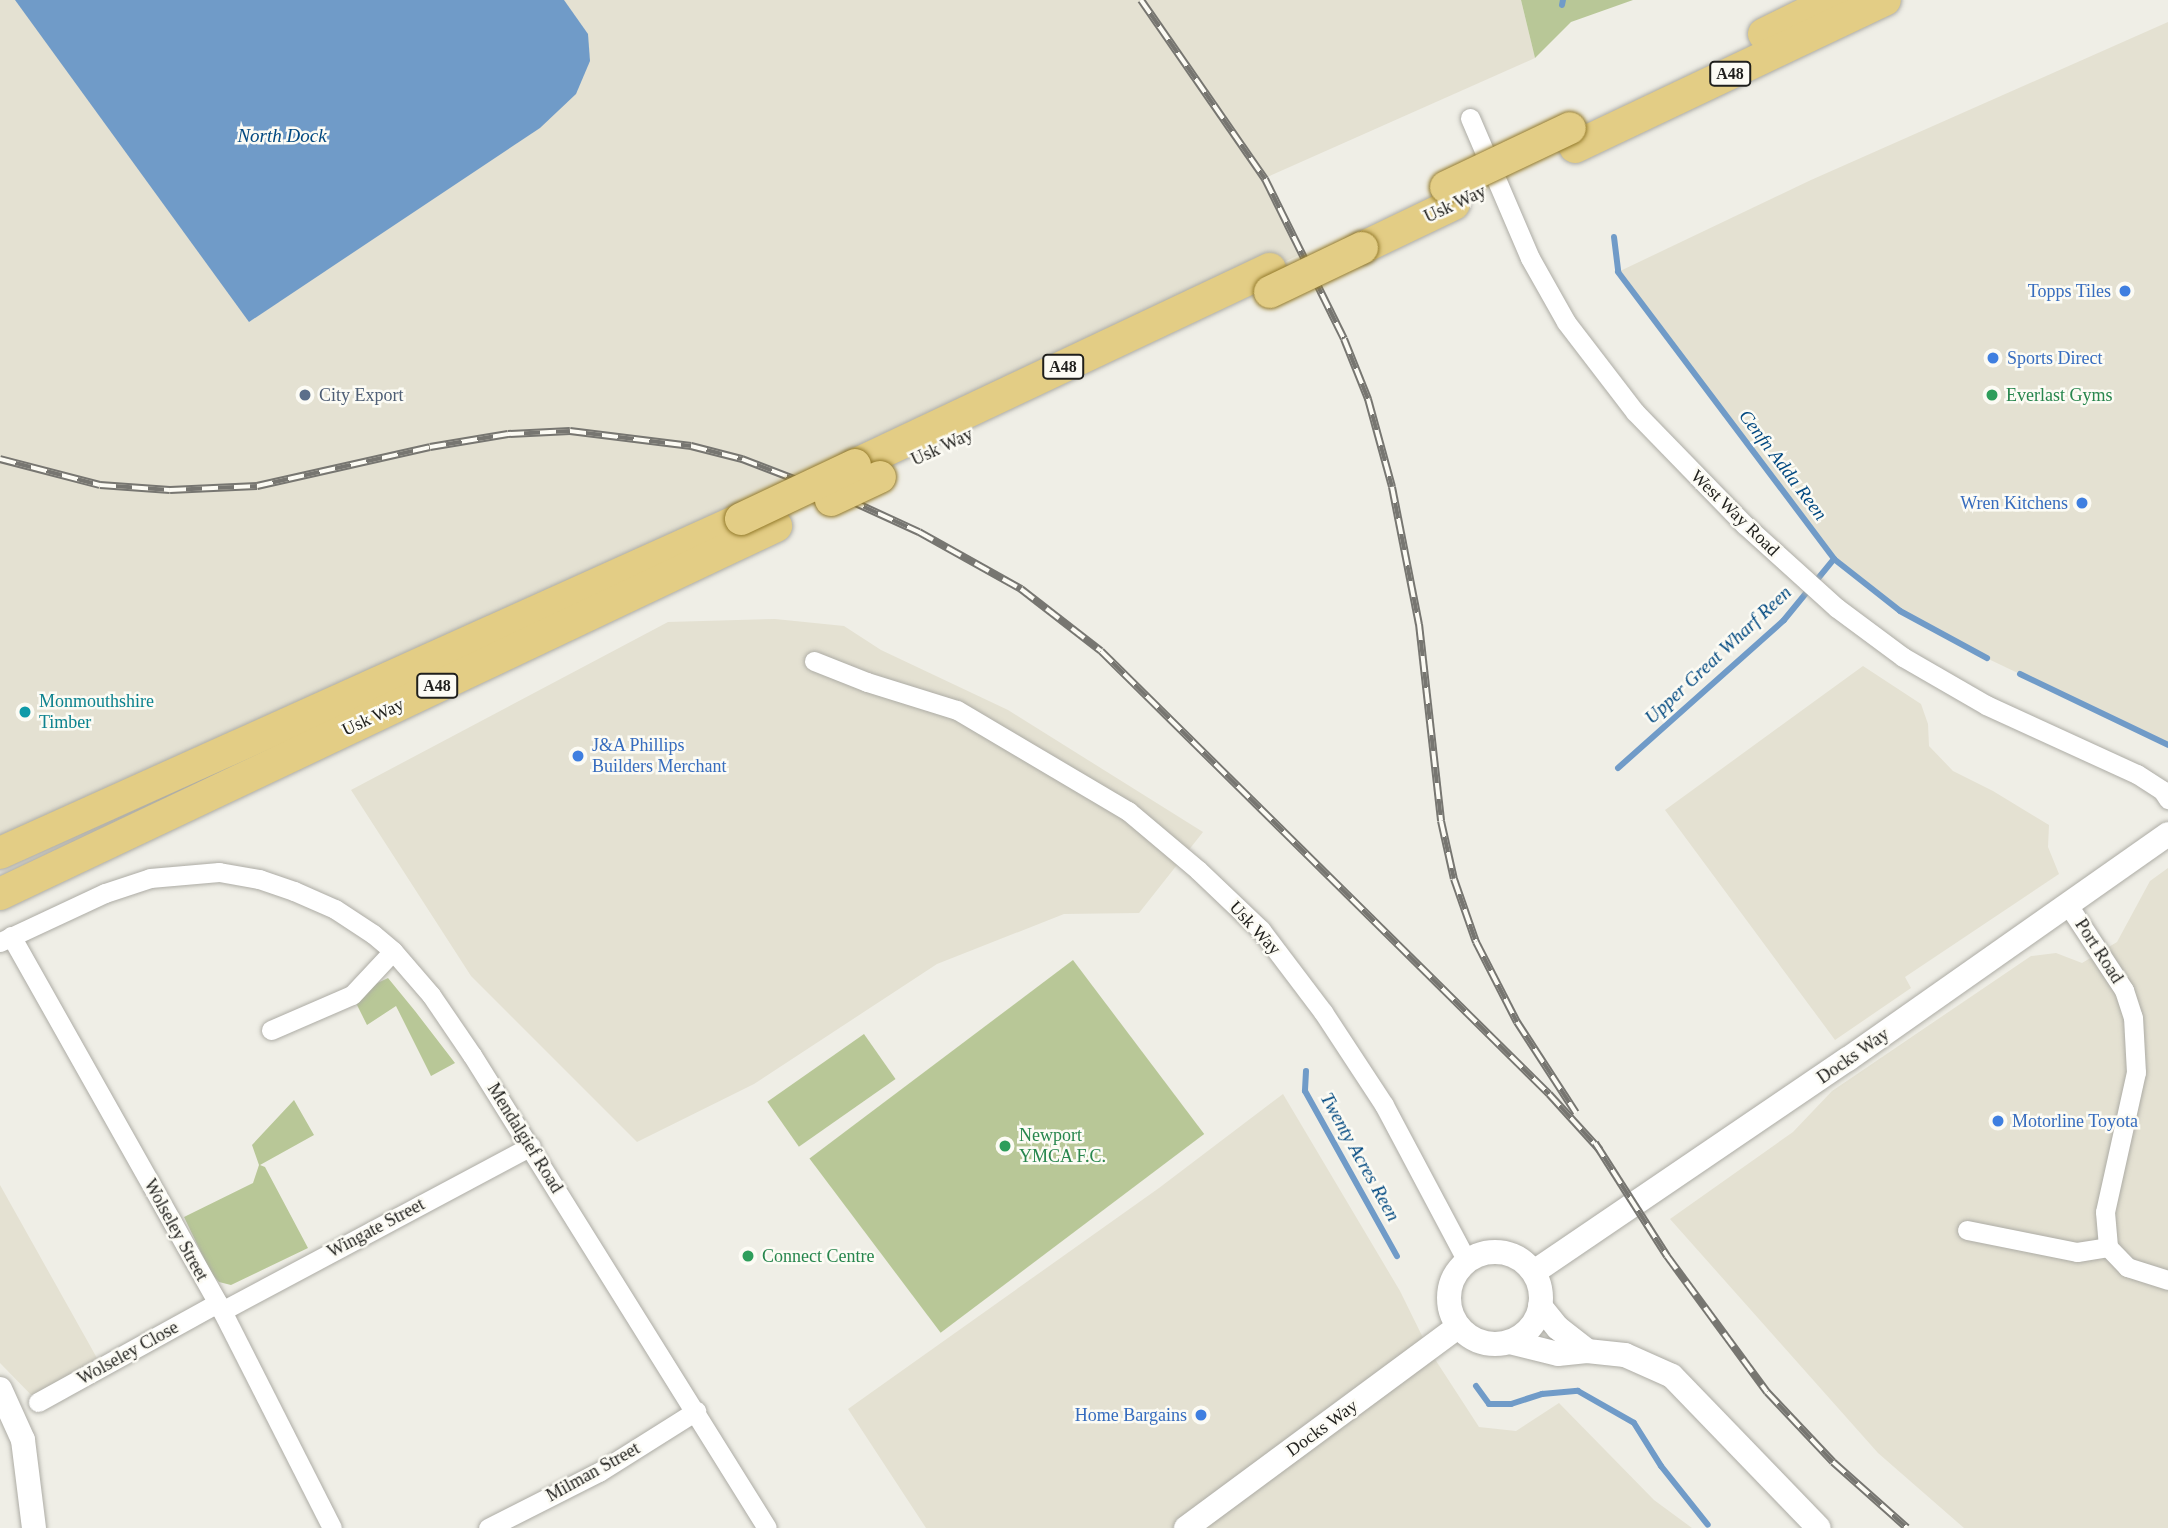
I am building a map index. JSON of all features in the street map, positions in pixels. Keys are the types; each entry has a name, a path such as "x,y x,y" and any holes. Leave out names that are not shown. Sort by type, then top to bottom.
{"main road":[{"name":"Usk Way","path":"1573,137 1833,0"},
{"name":"Usk Way","path":"0,853 741,519 867,471 1573,137 1885,0"},
{"name":"Usk Way","path":"0,894 776,526 867,471"}],"street":[{"name":"West Way Road","path":"1470,118 1530,258 1566,321 1634,412 1745,525 1837,608 1903,657 1986,705 2137,774 2162,790 2168,799"},
{"name":"Usk Way","path":"814,661 867,682 957,710 1128,811 1198,870 1261,930 1324,1012 1384,1105 1467,1261"},
{"name":"Docks Way","path":"1534,1272 1848,1059 2168,834"},
{"name":"Mendalgief Road","path":"6,939 105,893 150,878 183,873 219,872 259,879 335,909 393,951 431,995 531,1146 767,1528"},
{"name":"Port Road","path":"2068,905 2124,990 2133,1017 2136,1072 2105,1212 2108,1247"},
{"name":"Wolseley Street","path":"6,939 219,1307 332,1528"},
{"path":"271,1030 352,995 393,951"},
{"name":"Wingate Street","path":"219,1307 531,1146"},
{"path":"1967,1230 2077,1252 2108,1247 2127,1267 2168,1280"},
{"path":"1510,1342 1531,1327 1540,1306 1541,1297 1534,1272 1518,1258 1504,1253 1485,1253 1467,1261 1451,1281 1450,1311 1458,1327 1479,1342 1510,1342 1558,1354 1587,1351 1634,1358 1672,1376 1819,1528"},
{"path":"1540,1306 1558,1328 1587,1351"},
{"name":"Wolseley Close","path":"38,1402 219,1307"},
{"name":"Docks Way","path":"1186,1528 1458,1327"},
{"path":"0,1389 23,1440 34,1528"},
{"name":"Milman Street","path":"488,1528 599,1472 695,1411"}],"shaded area":[{"path":"0,0 1521,0 1535,58 1265,178 1301,254 906,441 0,853"},
{"path":"2168,22 2168,745 1957,644 1900,611 1834,559 1618,272 1811,180"},
{"path":"775,619 844,626 881,650 1008,710 1203,832 1139,913 1064,914 937,964 754,1084 637,1142 471,976 351,790 668,622"},
{"path":"1863,666 1921,704 1928,724 1929,746 1953,771 1993,791 2049,825 2048,847 2059,874 1905,977 1911,988 1835,1040 1665,810"},
{"path":"2168,868 2168,1528 1964,1528 1878,1453 1670,1219 1793,1132 1832,1091 2031,956 2056,953 2082,963 2117,942 2150,881"},
{"path":"1283,1094 1400,1291 1429,1350 1479,1427 1516,1431 1559,1403 1654,1500 1692,1528 926,1528 848,1409 1159,1188"},
{"path":"0,1185 102,1367 38,1402 0,1363"}],"green space":[{"path":"1521,0 1633,0 1571,22 1535,58"},
{"name":"Newport YMCA F.C.","path":"1073,960 1204,1134 941,1333 809,1159"},
{"path":"388,978 455,1063 431,1076 396,1006 367,1025 352,995"},
{"path":"864,1034 896,1079 799,1147 767,1102"},
{"path":"294,1100 314,1135 260,1165 265,1167 308,1248 231,1285 219,1282 211,1273 184,1217 253,1183 259,1165 252,1145"}],"water":[{"name":"North Dock","path":"15,0 564,0 588,34 590,61 576,94 540,128 249,322"}],"waterway":[{"path":"1562,5 1563,0"},
{"name":"Cenfn Adda Reen","path":"1614,237 1618,272 1834,559 1900,611 1987,658"},
{"name":"Upper Great Wharf Reen","path":"1618,768 1784,620 1834,559"},
{"name":"Cenfn Adda Reen","path":"2020,674 2168,745"},
{"name":"Twenty Acres Reen","path":"1306,1071 1305,1091 1397,1256"},
{"name":"Twenty Acres Reen","path":"1476,1386 1489,1404 1511,1404 1542,1394 1578,1391 1634,1423 1661,1466 1708,1525"}],"railway":[{"path":"1141,0 1265,179 1344,339 1368,399 1392,487 1419,624 1441,821 1454,879 1476,942 1517,1022 1576,1113"},
{"path":"0,459 100,485 170,490 257,486 430,447 508,434 570,431 691,446 742,459 849,500 919,532 1021,589 1101,651 1549,1094 1600,1150"},
{"path":"1595,1143 1667,1256 1767,1392 1833,1462 1907,1528"}],"place":[{"name":"Topps Tiles","path":"2125,291"},
{"name":"Sports Direct","path":"1993,358"},
{"name":"City Export","path":"305,395"},
{"name":"Everlast Gyms","path":"1992,395"},
{"name":"Wren Kitchens","path":"2082,503"},
{"name":"Monmouthshire Timber","path":"25,712"},
{"name":"J&A Phillips Builders Merchant","path":"578,756"},
{"name":"Motorline Toyota","path":"1998,1121"},
{"name":"Newport YMCA F.C.","path":"1005,1146"},
{"name":"Connect Centre","path":"748,1256"},
{"name":"Home Bargains","path":"1201,1415"}]}
